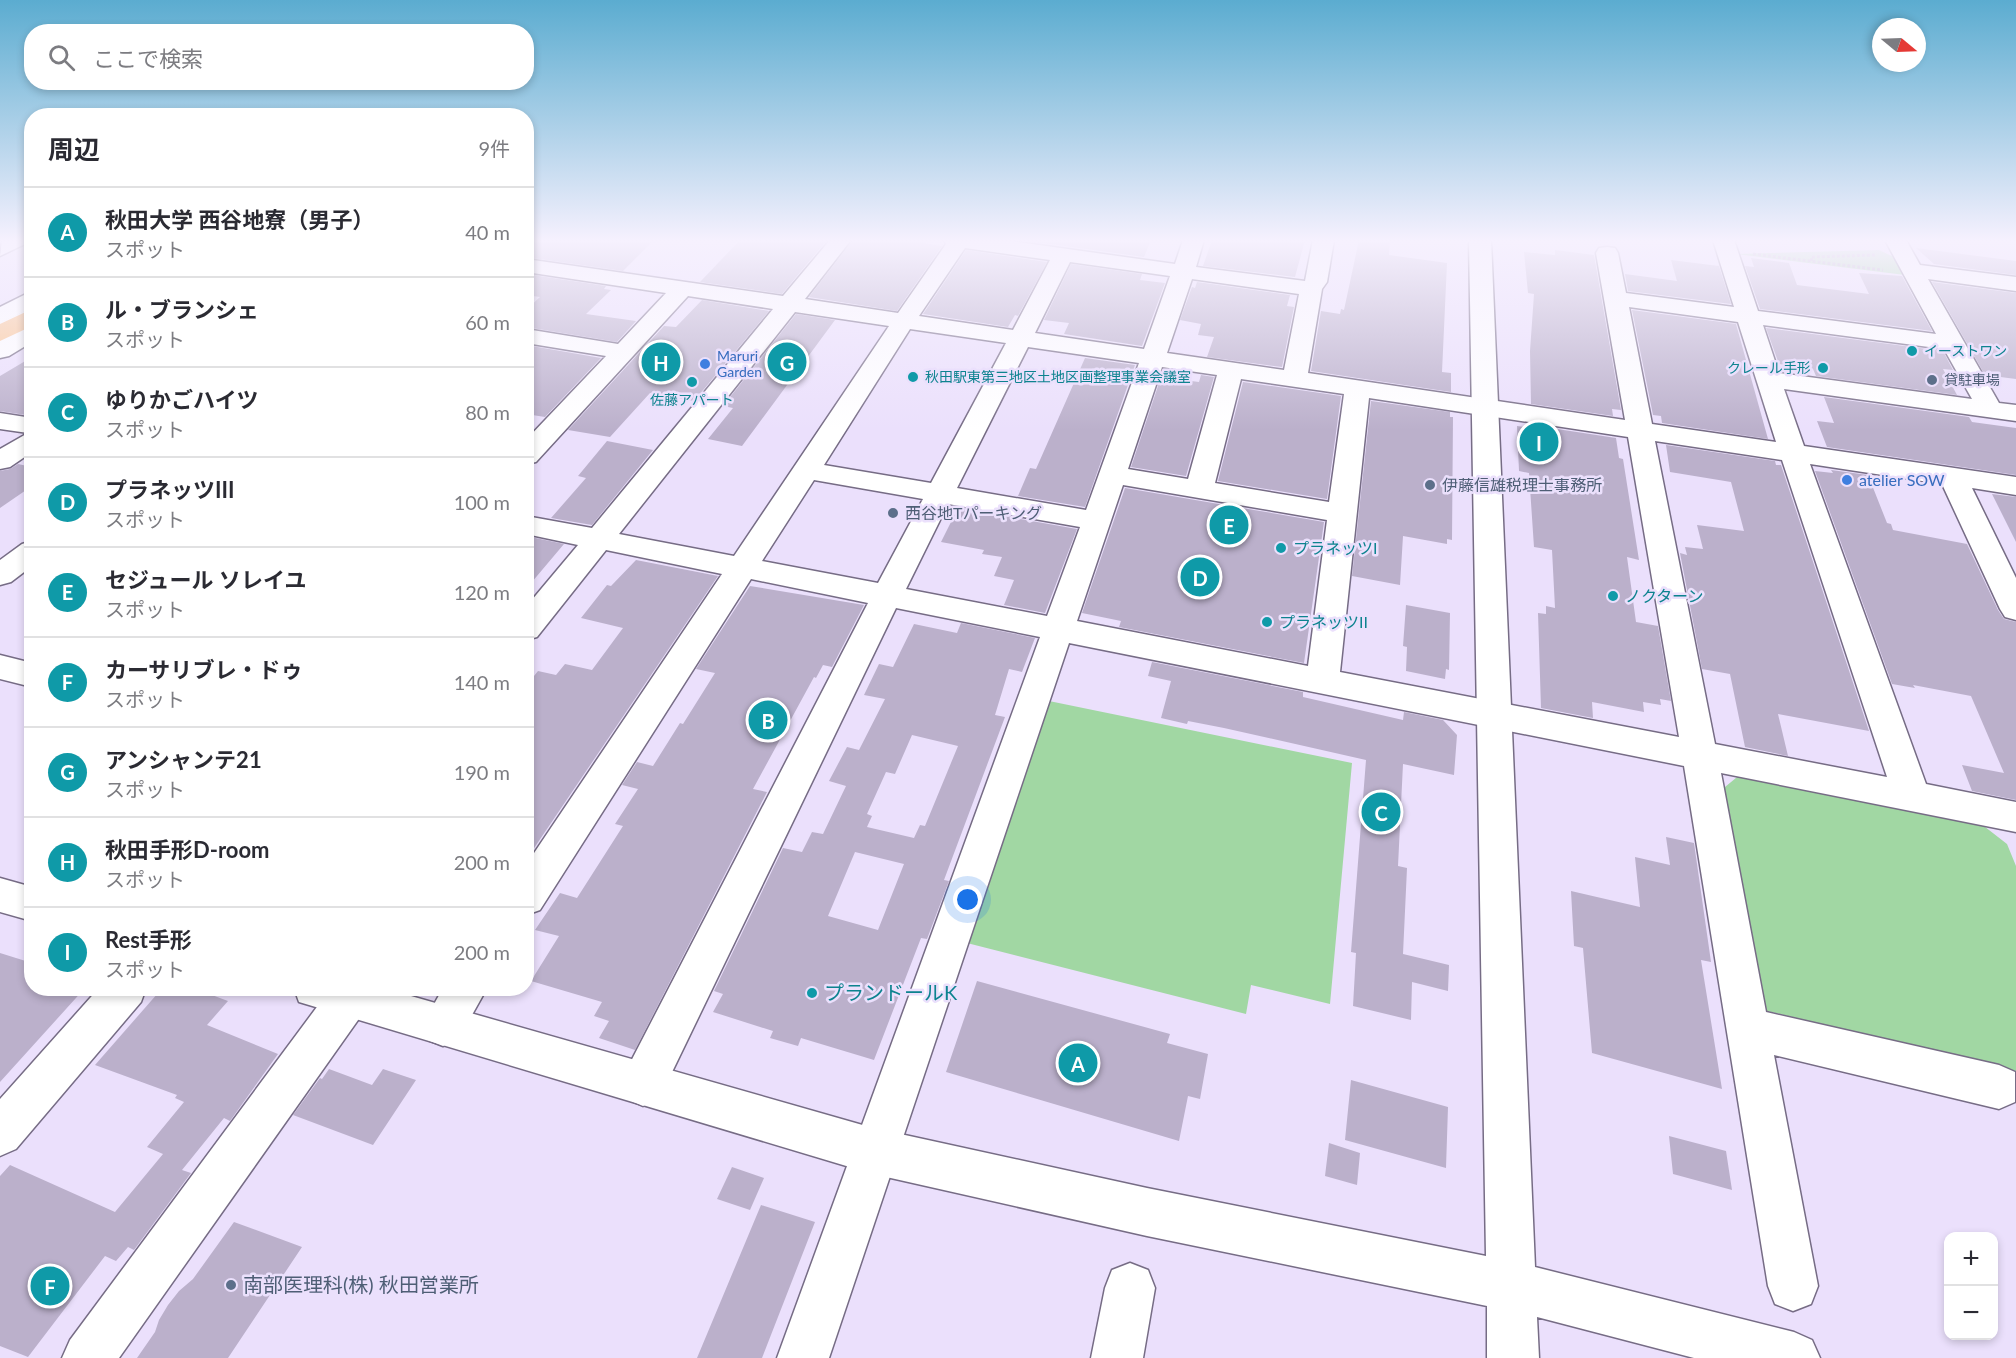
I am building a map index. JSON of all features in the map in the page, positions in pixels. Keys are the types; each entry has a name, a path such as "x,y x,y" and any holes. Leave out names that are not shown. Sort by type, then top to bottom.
{"highway":[{"path":"0,334 24,320"}],"street":[{"path":"0,316 22,303"},
{"path":"534,448 669,303"},
{"path":"534,619 791,303"},
{"path":"793,303 1153,359 2016,486"},
{"path":"534,886 916,303"},
{"path":"643,1084 886,597 1037,303"},
{"path":"803,1358 873,1151 1172,303"},
{"path":"1295,379 1308,303"},
{"path":"1482,303 1513,1358"},
{"path":"1617,303 1700,755 1793,1286"},
{"path":"1650,303 1953,343"},
{"path":"1745,303 1768,379 1912,797"},
{"path":"1929,303 1990,409"},
{"path":"0,351 24,337"},
{"path":"534,337 623,352"},
{"path":"1198,490 1231,370"},
{"path":"1768,379 2016,413"},
{"path":"1322,682 1357,388"},
{"path":"534,420 557,424"},
{"path":"0,421 24,425"},
{"path":"0,461 24,445"},
{"path":"806,470 1096,521"},
{"path":"1112,475 1341,513"},
{"path":"1952,476 2016,609"},
{"path":"534,527 2016,817"},
{"path":"0,575 24,557"},
{"path":"0,667 24,673"},
{"path":"0,895 24,902"},
{"path":"0,1133 119,996"},
{"path":"88,1358 330,996"},
{"path":"338,996 873,1151 1147,1212 1511,1286 1794,1358"},
{"path":"443,1026 462,996"},
{"path":"1747,1028 1999,1087"},
{"path":"1118,1358 1130,1288"}],"green space":[{"path":"1049,701 1352,763 1330,1004 1251,985 1246,1014 967,943"},
{"path":"1742,773 1980,823 2007,844 2016,866 2016,1071 1763,1010 1725,808 1725,787"}],"building":[{"path":"534,303 597,303 586,314 636,321 617,342 534,328"},
{"path":"699,303 723,303 769,311 694,401 650,393 610,437 568,430 664,326 676,327"},
{"path":"849,303 902,303 897,311"},
{"path":"930,303 1025,303 1008,327 923,314"},
{"path":"1052,303 1158,303 1142,346 1064,334 1069,323 1044,320"},
{"path":"1186,303 1288,303 1287,306 1294,307 1282,367 1207,357 1214,337 1198,335 1201,324 1180,320"},
{"path":"1345,303 1445,303 1442,372 1451,373 1451,392 1311,371 1321,311 1340,314 1341,309 1344,310"},
{"path":"1533,303 1602,303 1621,410 1612,409 1613,416 1531,404 1530,351"},
{"path":"1758,303 1917,303 1932,331 1760,309"},
{"path":"1944,303 2016,303 2016,379 1985,375"},
{"path":"1632,310 1736,324 1768,439 1662,423 1661,416 1653,415"},
{"path":"796,314 835,320 742,446 708,439 733,408 723,406"},
{"path":"1766,328 1943,351 1953,370 1943,369 1957,395 1816,376 1813,369 1779,364"},
{"path":"534,346 601,358 545,417 534,415"},
{"path":"1085,358 1135,365 1085,507 1018,496 1030,468 1036,469"},
{"path":"24,362 24,415 0,411 0,376"},
{"path":"1201,375 1214,377 1186,476 1131,467 1161,377 1199,382"},
{"path":"1243,382 1341,396 1327,499 1218,481"},
{"path":"1824,397 1969,417 1972,422 2016,428 2016,475 1827,447 1817,421 1834,423"},
{"path":"1371,401 1450,412 1450,417 1453,417 1452,540 1447,539 1447,544 1403,536 1400,585 1352,576"},
{"path":"1531,425 1616,438 1619,458 1623,459 1639,560 1627,557 1636,622 1658,626 1671,701 1660,699 1661,705 1643,702 1644,712 1592,702 1593,718 1541,708 1538,613 1546,614 1546,606 1555,608 1552,550 1534,547 1529,473 1519,471 1517,426 1531,428"},
{"path":"607,441 653,450 592,525 551,518 586,478 578,476"},
{"path":"1666,445 1775,461 1776,465 1781,465 1869,731 1778,714 1788,756 1745,747 1730,674 1702,669 1680,553 1687,555 1685,547 1703,549 1697,525 1744,531 1731,482 1670,472"},
{"path":"18,464 24,465 24,492 0,508 0,471"},
{"path":"1831,470 1868,475 1887,523 1891,524 1893,530 1967,544 1998,610 2004,619 2016,622 2016,800 1972,791 1962,765 2004,773 1971,696 1913,685 1915,688 1892,684 1815,471 1833,473"},
{"path":"1125,488 1324,522 1304,663 1119,627 1121,621 1082,613"},
{"path":"1992,494 2016,497 2016,542"},
{"path":"958,508 1077,529 1045,613 1004,605 1014,580 994,576 1002,557 982,554 984,550 941,542"},
{"path":"534,538 564,544 534,580"},
{"path":"636,560 718,576 534,848 534,676 538,671 556,675 565,664 592,670 623,628 581,618 607,585 611,586"},
{"path":"750,586 864,605 832,667 823,665 816,678 814,677 753,789 767,792 635,1050 599,1038 609,1021 594,1016 602,1002 534,982 534,976 559,936 535,930 560,893 577,898 623,826 615,824 638,789 622,785 637,762 653,766 715,673 696,669"},
{"path":"1406,605 1450,613 1449,670 1446,669 1445,679 1406,671 1407,647 1403,646"},
{"path":"961,623 1035,638 1022,672 1009,669 995,715 1005,717 944,880 949,881 927,939 921,938 874,1060 801,1038 798,1046 770,1038 773,1031 713,1012 723,994 714,991 783,848 802,852 812,832 823,834 846,786 829,781 847,747 859,750 885,699 864,695 879,664 893,667 914,624 957,633","holes":["912,735 958,746 925,826 920,825 914,838 867,827 872,816 867,814 886,772 895,774","855,852 904,864 878,930 828,916"]},
{"path":"1152,662 1303,692 1303,697 1403,720 1404,712 1443,720 1457,735 1454,775 1403,764 1398,866 1407,868 1403,954 1449,965 1448,991 1412,982 1411,1020 1353,1006 1356,953 1351,952 1366,760 1224,728 1188,721 1187,724 1161,718 1171,681 1148,676"},
{"path":"1666,837 1694,843 1711,962 1701,960 1722,1089 1592,1053 1583,948 1574,946 1571,891 1640,907 1635,857 1670,865"},
{"path":"0,953 24,960 24,996 78,996 0,1082"},
{"path":"977,981 1170,1034 1167,1043 1208,1054 1200,1099 1188,1096 1179,1141 946,1072"},
{"path":"155,996 215,996 228,1001 207,1025 278,1054 230,1121 224,1118 182,1170 191,1173 134,1250 128,1247 116,1261 105,1256 28,1357 0,1346 0,1176 10,1165 115,1212 163,1154 147,1147 184,1102 175,1098 177,1095 95,1065"},
{"path":"329,1069 372,1085 383,1069 416,1080 373,1145 293,1115"},
{"path":"1351,1080 1448,1107 1446,1168 1345,1140"},
{"path":"1669,1136 1726,1151 1732,1190 1673,1174"},
{"path":"1329,1143 1360,1153 1357,1185 1325,1176"},
{"path":"732,1167 764,1178 750,1210 717,1199"},
{"path":"761,1205 815,1222 762,1358 697,1358"},
{"name":"南部医理科(株) 秋田営業所","path":"234,1222 302,1247 228,1358 137,1358 155,1332 168,1305 193,1279"}],"place":[{"name":"イーストワン","path":"1912,351"},
{"name":"秋田手形D-room","path":"661,362"},
{"name":"アンシャンテ21","path":"787,362"},
{"name":"Maruri Garden","path":"705,364"},
{"name":"クレール手形","path":"1823,368"},
{"name":"秋田駅東第三地区土地区画整理事業会議室","path":"913,377"},
{"name":"貸駐車場","path":"1932,380"},
{"name":"佐藤アパート","path":"692,382"},
{"name":"Rest手形","path":"1539,442"},
{"name":"atelier SOW","path":"1847,480"},
{"name":"伊藤信雄税理士事務所","path":"1430,485"},
{"name":"西谷地Tパーキング","path":"893,513"},
{"name":"セジュール ソレイユ","path":"1229,525"},
{"name":"プラネッツI","path":"1281,548"},
{"name":"プラネッツIII","path":"1200,577"},
{"name":"ノクターン","path":"1613,596"},
{"name":"プラネッツII","path":"1267,622"},
{"name":"ル・ブランシェ","path":"768,720"},
{"name":"ゆりかごハイツ","path":"1381,812"},
{"name":"プランドールK","path":"812,993"},
{"name":"秋田大学 西谷地寮（男子）","path":"1078,1063"},
{"name":"南部医理科(株) 秋田営業所","path":"231,1285"},
{"name":"カーサリブレ・ドゥ","path":"50,1286"}]}
